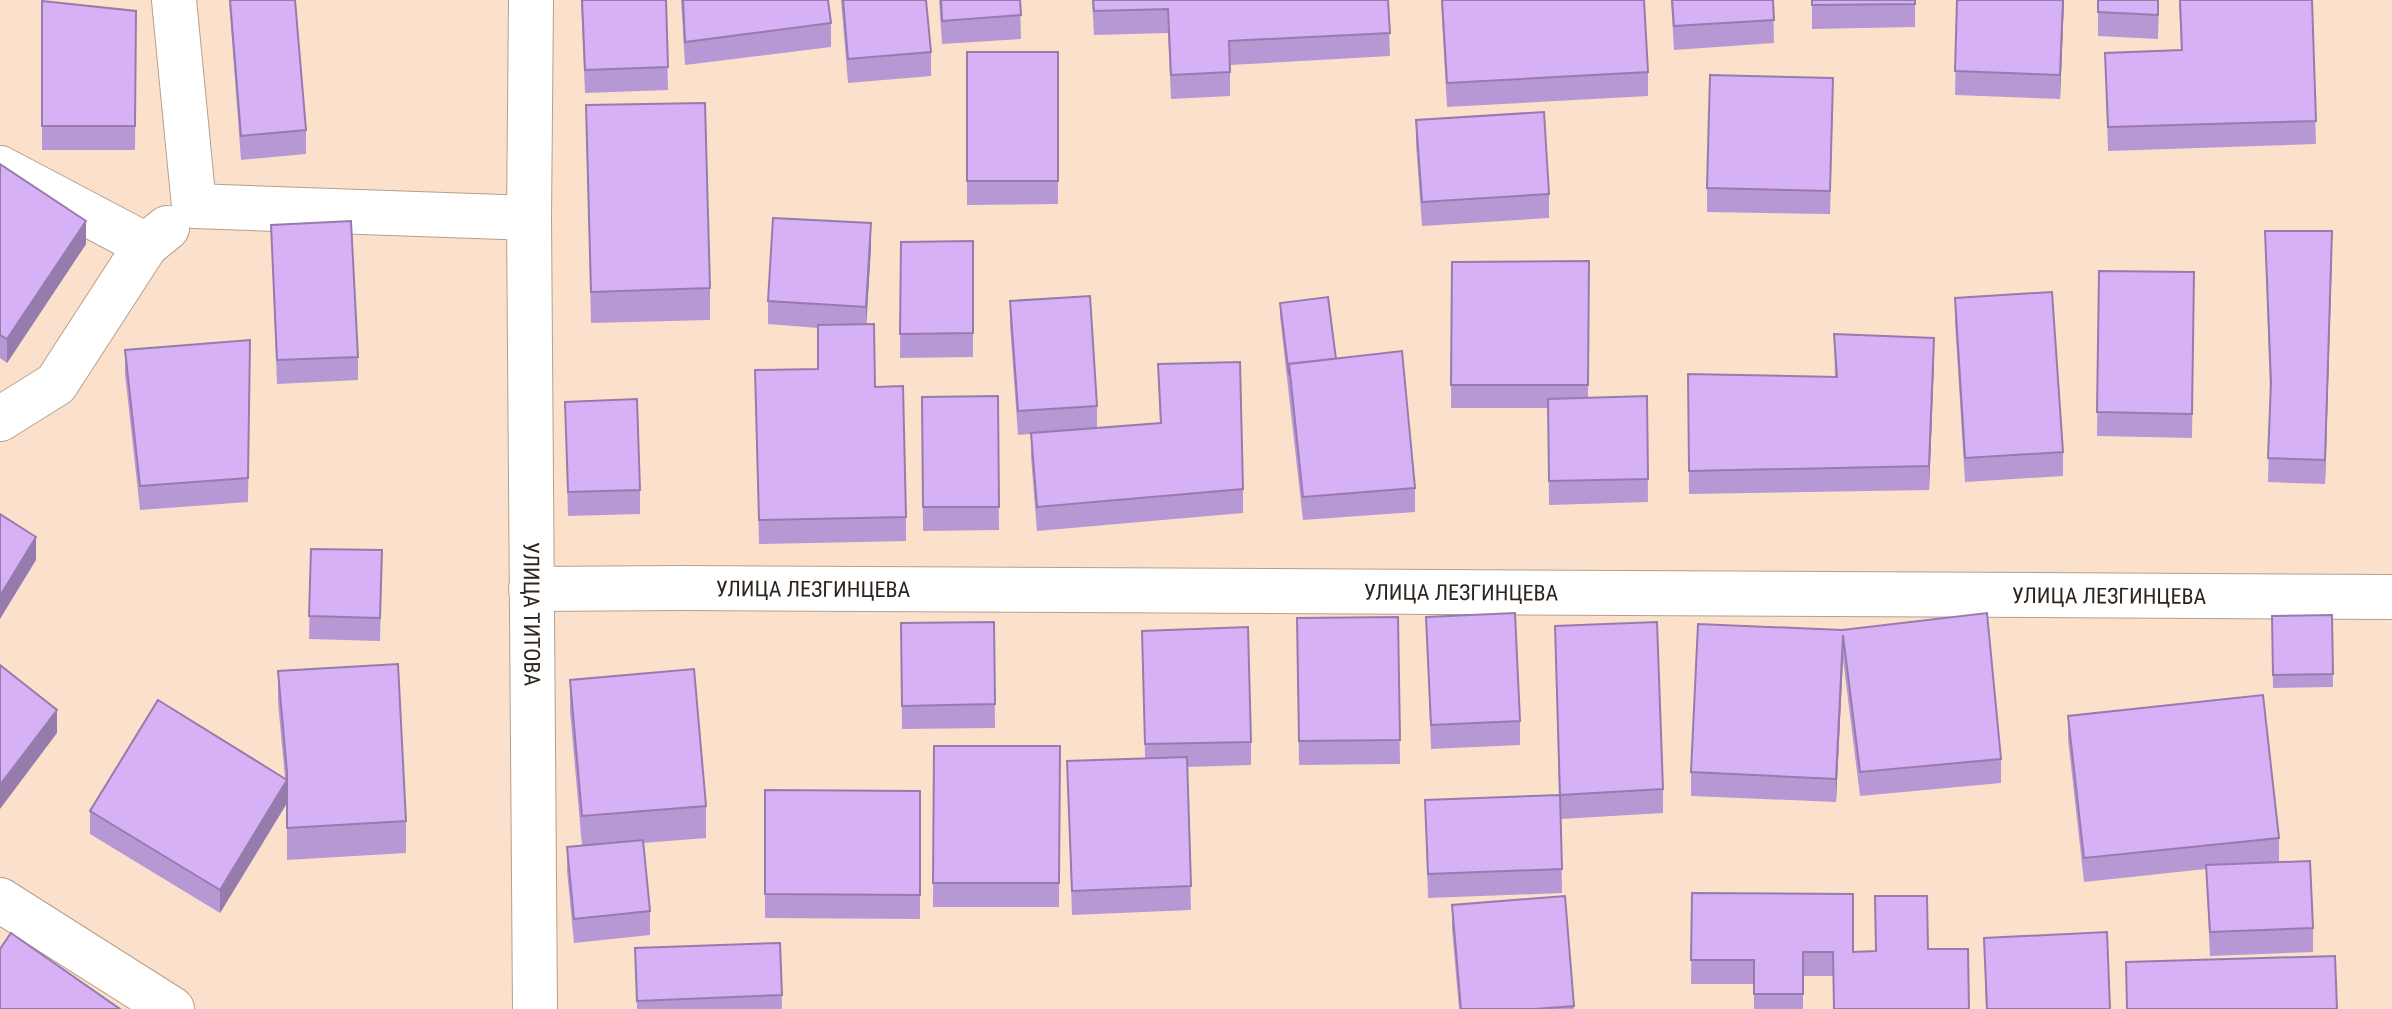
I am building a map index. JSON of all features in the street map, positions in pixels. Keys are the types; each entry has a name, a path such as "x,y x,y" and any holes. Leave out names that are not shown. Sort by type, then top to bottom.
{"street":[{"path":"174,0 194,206"},
{"name":"УЛИЦА ТИТОВА","path":"531,0 529,218 535,1009"},
{"path":"0,168 146,245"},
{"path":"0,419 56,384 146,245 194,206 529,218"},
{"name":"УЛИЦА ЛЕЗГИНЦЕВА","path":"531,589 2392,597"},
{"path":"0,900 172,1009"}],"building":[{"path":"230,0 295,0 306,130 241,136"},
{"path":"582,0 666,0 668,67 585,70"},
{"path":"683,0 828,0 831,23 685,42"},
{"path":"843,0 926,0 931,52 848,59"},
{"path":"941,0 1020,0 1021,15 942,21"},
{"path":"1093,0 1388,0 1390,33 1229,41 1230,72 1171,75 1168,9 1094,11"},
{"path":"1442,0 1644,0 1648,72 1447,83"},
{"path":"1672,0 1773,0 1774,20 1674,26"},
{"path":"1812,0 1915,0 1915,4 1812,5"},
{"path":"1957,0 2063,0 2060,75 1955,71"},
{"path":"2098,0 2158,0 2158,15 2098,12"},
{"path":"2180,0 2312,0 2316,121 2108,127 2105,53 2182,50"},
{"path":"42,1 136,11 135,126 42,126"},
{"path":"967,52 1058,52 1058,181 967,181"},
{"path":"1710,75 1833,78 1830,191 1707,188"},
{"path":"705,103 710,288 591,292 586,105"},
{"path":"1544,112 1549,194 1422,202 1416,120"},
{"path":"0,164 86,221 7,339 0,335"},
{"path":"773,218 871,223 866,307 768,301"},
{"path":"351,221 358,357 277,360 271,225"},
{"path":"2265,231 2332,231 2325,460 2268,458 2271,382"},
{"path":"973,241 973,333 900,334 901,242"},
{"path":"1589,261 1588,385 1451,385 1452,262"},
{"path":"2099,271 2194,272 2192,414 2097,412"},
{"path":"2052,292 2063,452 1965,458 1955,298"},
{"path":"1090,296 1097,406 1018,411 1010,301"},
{"path":"1328,297 1336,359 1289,364 1289,375 1280,303"},
{"path":"874,324 875,387 903,386 906,517 759,520 755,370 818,369 818,325"},
{"path":"1834,334 1934,338 1929,466 1689,471 1688,374 1837,377"},
{"path":"250,340 248,478 140,486 125,350"},
{"path":"1402,351 1415,488 1303,497 1289,364"},
{"path":"1240,362 1243,489 1037,507 1031,433 1161,423 1158,364"},
{"path":"998,396 999,507 923,507 922,397"},
{"path":"1647,396 1648,479 1549,481 1548,399"},
{"path":"637,399 640,490 568,492 565,402"},
{"path":"0,514 36,537 0,596"},
{"path":"311,549 382,550 380,618 309,616"},
{"path":"1515,613 1520,721 1431,725 1426,617"},
{"path":"1987,613 2001,759 1860,772 1843,635 1836,779 1691,772 1698,624 1842,630"},
{"path":"2332,615 2333,674 2273,675 2272,616"},
{"path":"1398,617 1400,740 1299,741 1297,618"},
{"path":"994,622 995,704 902,706 901,623"},
{"path":"1657,622 1663,789 1560,795 1555,626"},
{"path":"1248,627 1251,742 1145,744 1142,631"},
{"path":"398,664 406,821 287,828 287,772 278,671"},
{"path":"0,665 57,710 0,785"},
{"path":"694,669 706,806 582,816 570,680"},
{"path":"2263,695 2279,838 2084,858 2068,716"},
{"path":"158,700 287,780 220,890 90,811"},
{"path":"934,746 1060,746 1059,883 933,883"},
{"path":"1187,757 1191,886 1072,891 1067,761"},
{"path":"765,790 920,791 920,895 765,894"},
{"path":"1560,795 1562,869 1428,874 1425,800"},
{"path":"643,840 650,911 574,919 567,847"},
{"path":"2310,861 2313,928 2210,932 2206,865"},
{"path":"1692,893 1853,894 1853,952 1876,951 1875,896 1927,896 1928,949 1968,949 1969,1009 1834,1009 1833,952 1803,952 1803,994 1754,994 1754,960 1691,960"},
{"path":"1565,896 1574,1006 1461,1009 1452,905"},
{"path":"2107,932 2110,1009 1987,1009 1984,938"},
{"path":"11,933 120,1009 0,1009 0,949"},
{"path":"780,943 782,995 637,1001 635,948"},
{"path":"2335,956 2337,1009 2127,1009 2126,962"}]}
